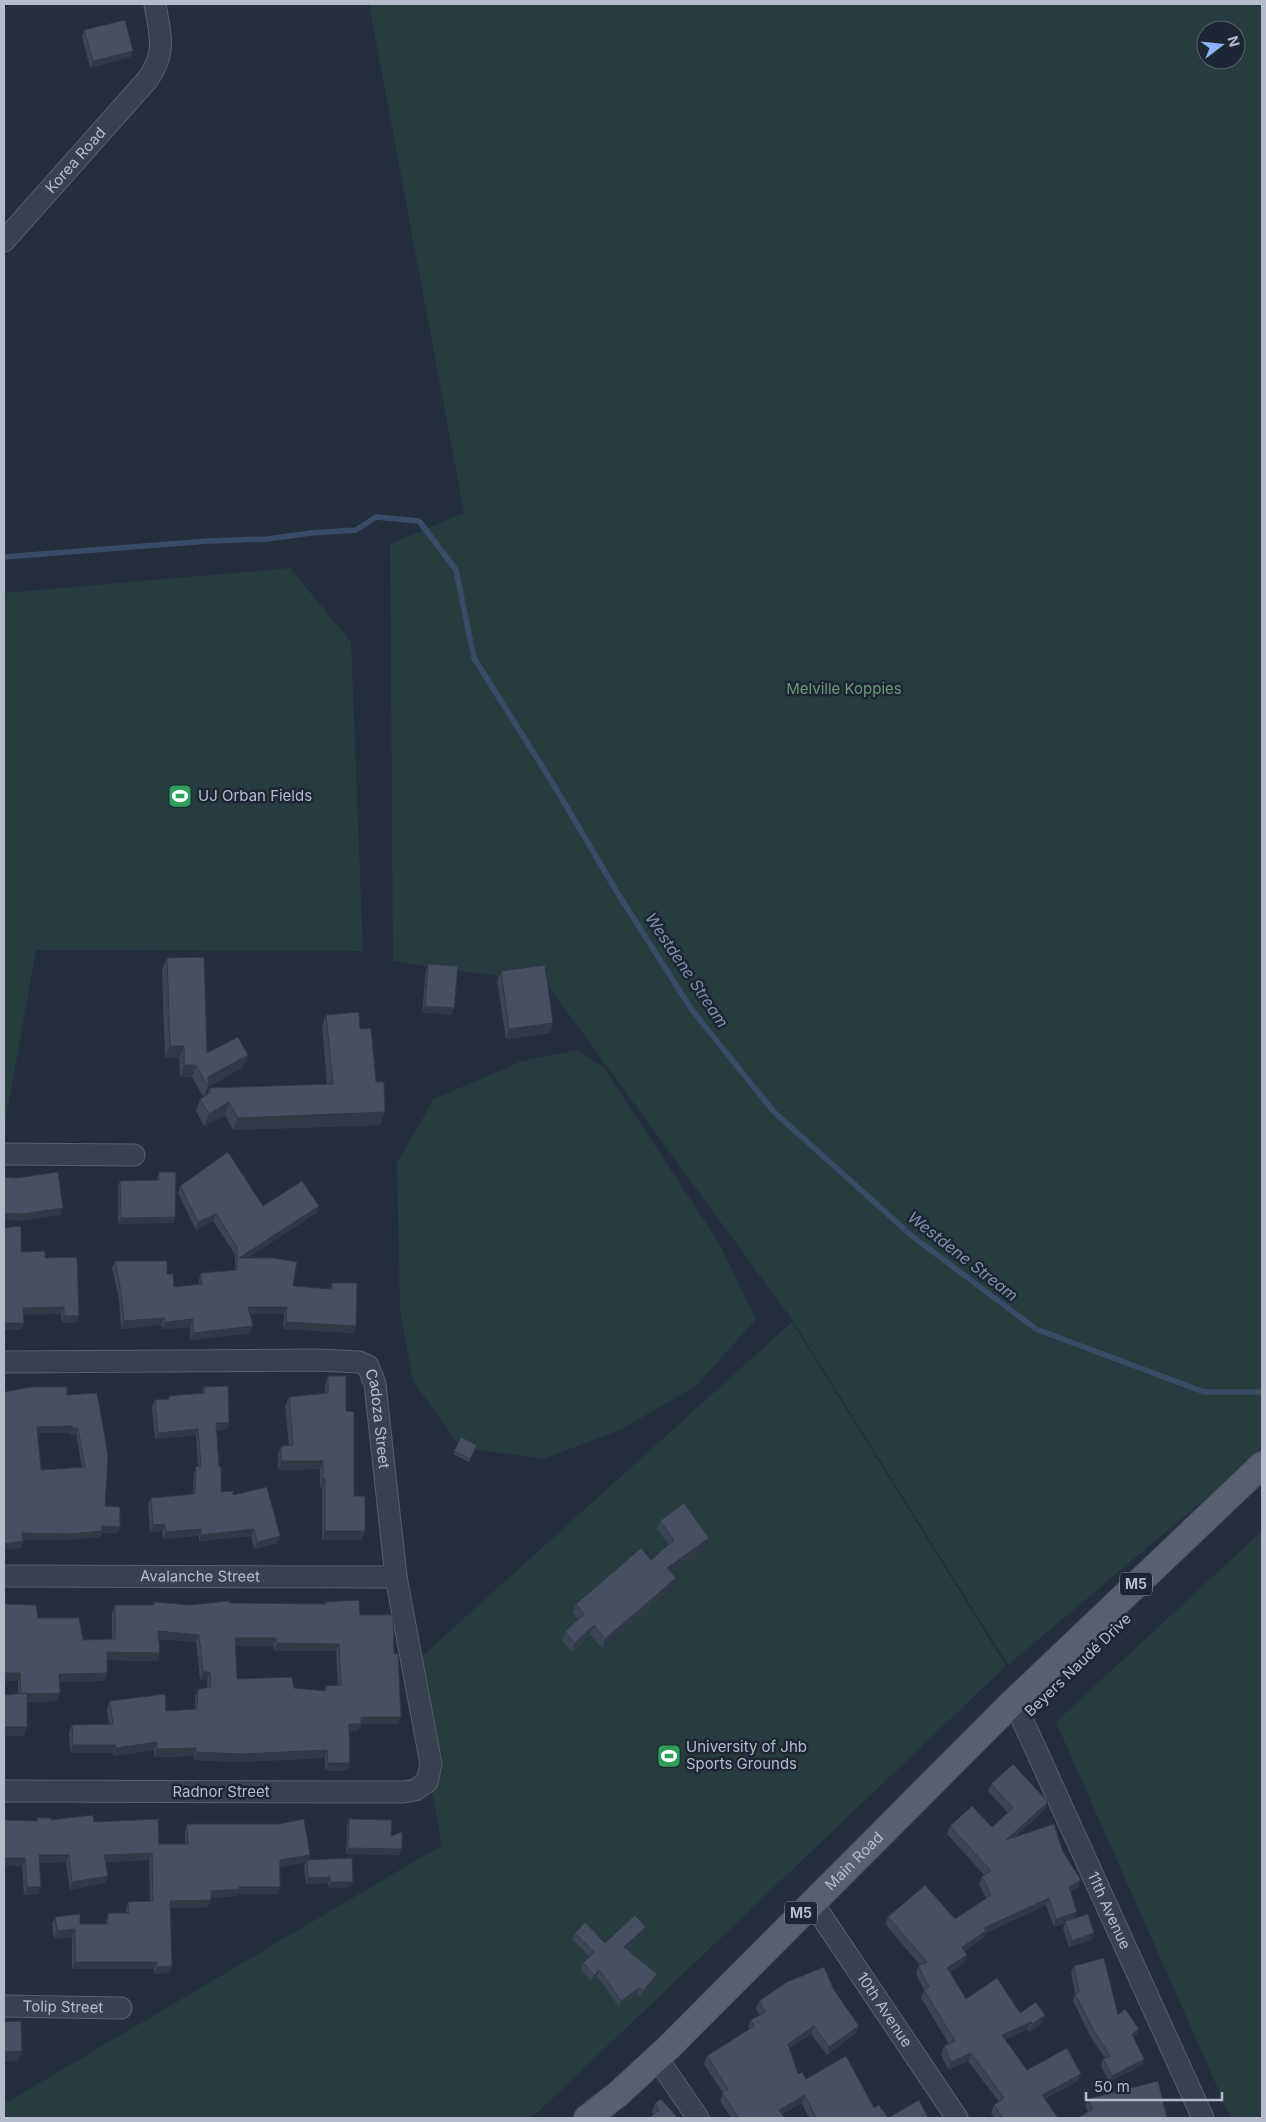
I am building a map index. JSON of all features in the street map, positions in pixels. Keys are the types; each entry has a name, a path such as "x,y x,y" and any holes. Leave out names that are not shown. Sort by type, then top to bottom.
{"main road":[{"name":"Beyers Naudé Drive","path":"1017,1712 1262,1465"},
{"name":"Beyers Naudé Drive","path":"1017,1712 1262,1484"},
{"name":"Main Road","path":"611,2118 661,2063 816,1908 1017,1712"},
{"name":"Main Road","path":"587,2118 661,2063"}],"street":[{"name":"Korea Road","path":"4,241 148,79 157,66 161,53 155,4"},
{"path":"4,1154 134,1155"},
{"name":"Cadoza Street","path":"4,1362 318,1360 359,1362 368,1366 375,1384 396,1577 430,1757 430,1773"},
{"name":"Avalanche Street","path":"4,1576 396,1577"},
{"name":"11th Avenue","path":"1017,1712 1203,2118"},
{"name":"Radnor Street","path":"4,1791 403,1792 421,1787 427,1782 430,1773"},
{"name":"10th Avenue","path":"816,1908 957,2118"},
{"name":"Tolip Street","path":"4,2006 121,2008"},
{"path":"661,2063 698,2118"}],"green space":[{"name":"Melville Koppies","path":"369,4 1262,4 1262,1451 1008,1665 793,1321 546,983 393,961 390,544 464,513"},
{"name":"UJ Orban Fields","path":"290,568 351,642 363,951 36,950 6,1119 4,1119 4,593"},
{"path":"577,1050 604,1068 719,1243 756,1319 697,1385 624,1428 544,1459 460,1447 413,1381 400,1310 397,1162 434,1099 522,1061"},
{"name":"University of Jhb Sports Grounds","path":"792,1322 1006,1666 537,2113 527,2118 4,2118 4,2104 442,1845 409,1668"},
{"path":"1262,1531 1262,2118 1231,2118 1056,1722"}],"building":[{"path":"125,20 133,51 93,61 84,30"},
{"path":"204,957 207,1053 238,1037 248,1055 208,1077 208,1087 196,1065 184,1065 184,1046 170,1046 167,958"},
{"path":"428,964 458,966 454,1008 425,1006"},
{"path":"545,965 553,1023 509,1029 501,971"},
{"path":"359,1012 360,1029 371,1028 376,1082 384,1082 385,1112 238,1118 229,1102 209,1114 200,1099 211,1092 209,1088 333,1084 326,1015"},
{"path":"228,1152 263,1206 302,1181 319,1206 239,1258 273,1258 297,1262 293,1286 332,1289 332,1283 357,1283 356,1326 286,1322 287,1307 248,1307 253,1326 193,1333 193,1319 165,1322 164,1318 124,1321 115,1261 167,1261 167,1274 173,1274 174,1287 202,1284 201,1273 237,1270 237,1247 216,1214 198,1222 180,1186"},
{"path":"58,1172 63,1208 22,1214 4,1213 4,1177 16,1178"},
{"path":"159,1172 176,1172 175,1217 121,1218 120,1181 159,1180"},
{"path":"21,1226 21,1252 45,1251 45,1258 77,1257 79,1316 64,1316 64,1307 23,1308 24,1323 4,1323 4,1228"},
{"path":"328,1376 346,1376 346,1411 354,1412 354,1496 365,1496 365,1531 325,1531 323,1461 281,1461 281,1446 293,1445 289,1397 328,1393"},
{"path":"228,1386 229,1423 216,1423 219,1467 221,1467 221,1492 233,1491 233,1495 267,1487 280,1536 257,1542 254,1529 201,1535 201,1529 166,1532 165,1524 153,1525 151,1498 195,1494 196,1466 201,1467 198,1429 158,1433 155,1400 169,1399 169,1396 205,1393 204,1387"},
{"path":"31,1387 67,1387 67,1395 97,1393 108,1455 105,1506 120,1507 120,1527 102,1526 102,1531 69,1534 22,1533 23,1541 4,1544 4,1392","holes":["72,1426 72,1428 78,1428 85,1467 41,1470 37,1427"]},
{"path":"461,1437 477,1445 470,1459 454,1451"},
{"path":"684,1503 709,1538 667,1568 676,1578 605,1639 594,1625 575,1643 565,1632 584,1614 576,1604 641,1548 651,1560 674,1540 660,1521"},
{"path":"359,1600 360,1615 393,1615 394,1654 398,1654 401,1717 361,1717 361,1724 349,1724 350,1763 328,1763 327,1750 241,1754 196,1752 196,1748 157,1749 157,1742 116,1748 116,1745 73,1745 72,1725 113,1724 110,1701 165,1694 166,1711 197,1709 198,1689 211,1687 210,1672 203,1672 199,1635 158,1631 160,1653 107,1652 107,1673 59,1674 60,1693 21,1694 20,1673 4,1673 4,1604 36,1605 38,1618 79,1618 83,1640 115,1639 115,1605 154,1605 154,1602 190,1605 229,1601 229,1603 326,1604 326,1602","holes":["235,1638 276,1638 277,1643 339,1644 341,1685 326,1686 326,1691 294,1688 292,1677 237,1679"]},
{"path":"27,1693 27,1727 4,1727 4,1695"},
{"path":"1013,1764 1048,1802 1006,1840 1054,1824 1063,1852 1081,1880 1069,1887 1077,1912 1056,1919 1049,1898 984,1928 986,1931 962,1947 967,1955 947,1968 966,1999 997,1978 1020,2013 1036,2002 1045,2015 1032,2024 1031,2022 1002,2035 1027,2070 1067,2048 1081,2074 1042,2095 1058,2118 1003,2118 994,2105 1004,2098 971,2053 951,2062 944,2046 955,2041 924,1990 929,1987 918,1966 927,1962 888,1917 925,1885 955,1919 991,1895 982,1876 991,1871 950,1826 972,1806 992,1827 1013,1808 991,1784"},
{"path":"93,1815 94,1822 158,1819 159,1844 188,1844 187,1824 279,1824 304,1819 310,1855 280,1860 280,1887 239,1887 239,1889 211,1891 211,1900 170,1901 172,1966 157,1967 157,1962 75,1962 75,1929 57,1931 55,1917 80,1914 80,1924 108,1924 108,1913 129,1913 128,1902 153,1901 152,1853 104,1855 108,1876 72,1882 69,1855 39,1855 41,1887 27,1887 25,1858 4,1858 4,1820 37,1821 37,1818 51,1818 51,1820"},
{"path":"349,1819 392,1820 391,1836 402,1832 402,1849 348,1848"},
{"path":"352,1858 353,1882 330,1882 330,1877 308,1878 307,1860"},
{"path":"1088,1914 1094,1933 1072,1941 1065,1921"},
{"path":"635,1915 646,1927 624,1947 657,1974 643,1991 639,1988 621,2001 599,1970 594,1975 583,1963 594,1952 575,1933 585,1922 605,1943"},
{"path":"1104,1958 1118,2015 1125,2009 1139,2029 1132,2034 1144,2059 1112,2076 1103,2059 1110,2056 1094,2031 1075,1994 1079,1992 1074,1966"},
{"path":"824,1967 834,1990 859,2026 829,2047 814,2026 788,2044 798,2074 802,2072 806,2079 846,2056 874,2108 879,2105 888,2118 816,2118 805,2095 779,2110 785,2118 739,2118 722,2093 728,2089 707,2056 754,2026 751,2020 765,2012 759,2001 787,1982"},
{"path":"21,2021 22,2051 4,2052 4,2022"},
{"path":"1158,2081 1167,2118 1077,2118 1093,2109 1088,2099"},
{"path":"661,2099 678,2118 649,2118 659,2110 655,2103"},
{"path":"919,2100 928,2118 888,2118"}],"waterway":[{"name":"Westdene Stream","path":"4,557 208,541 267,539 311,533 356,530 376,517 419,521 456,570 474,658 552,782 617,892 692,1010 774,1112 912,1236 1036,1329 1204,1392 1262,1392"}],"place":[{"name":"UJ Orban Fields","path":"180,796"},
{"name":"University of Jhb Sports Grounds","path":"669,1756"}]}
